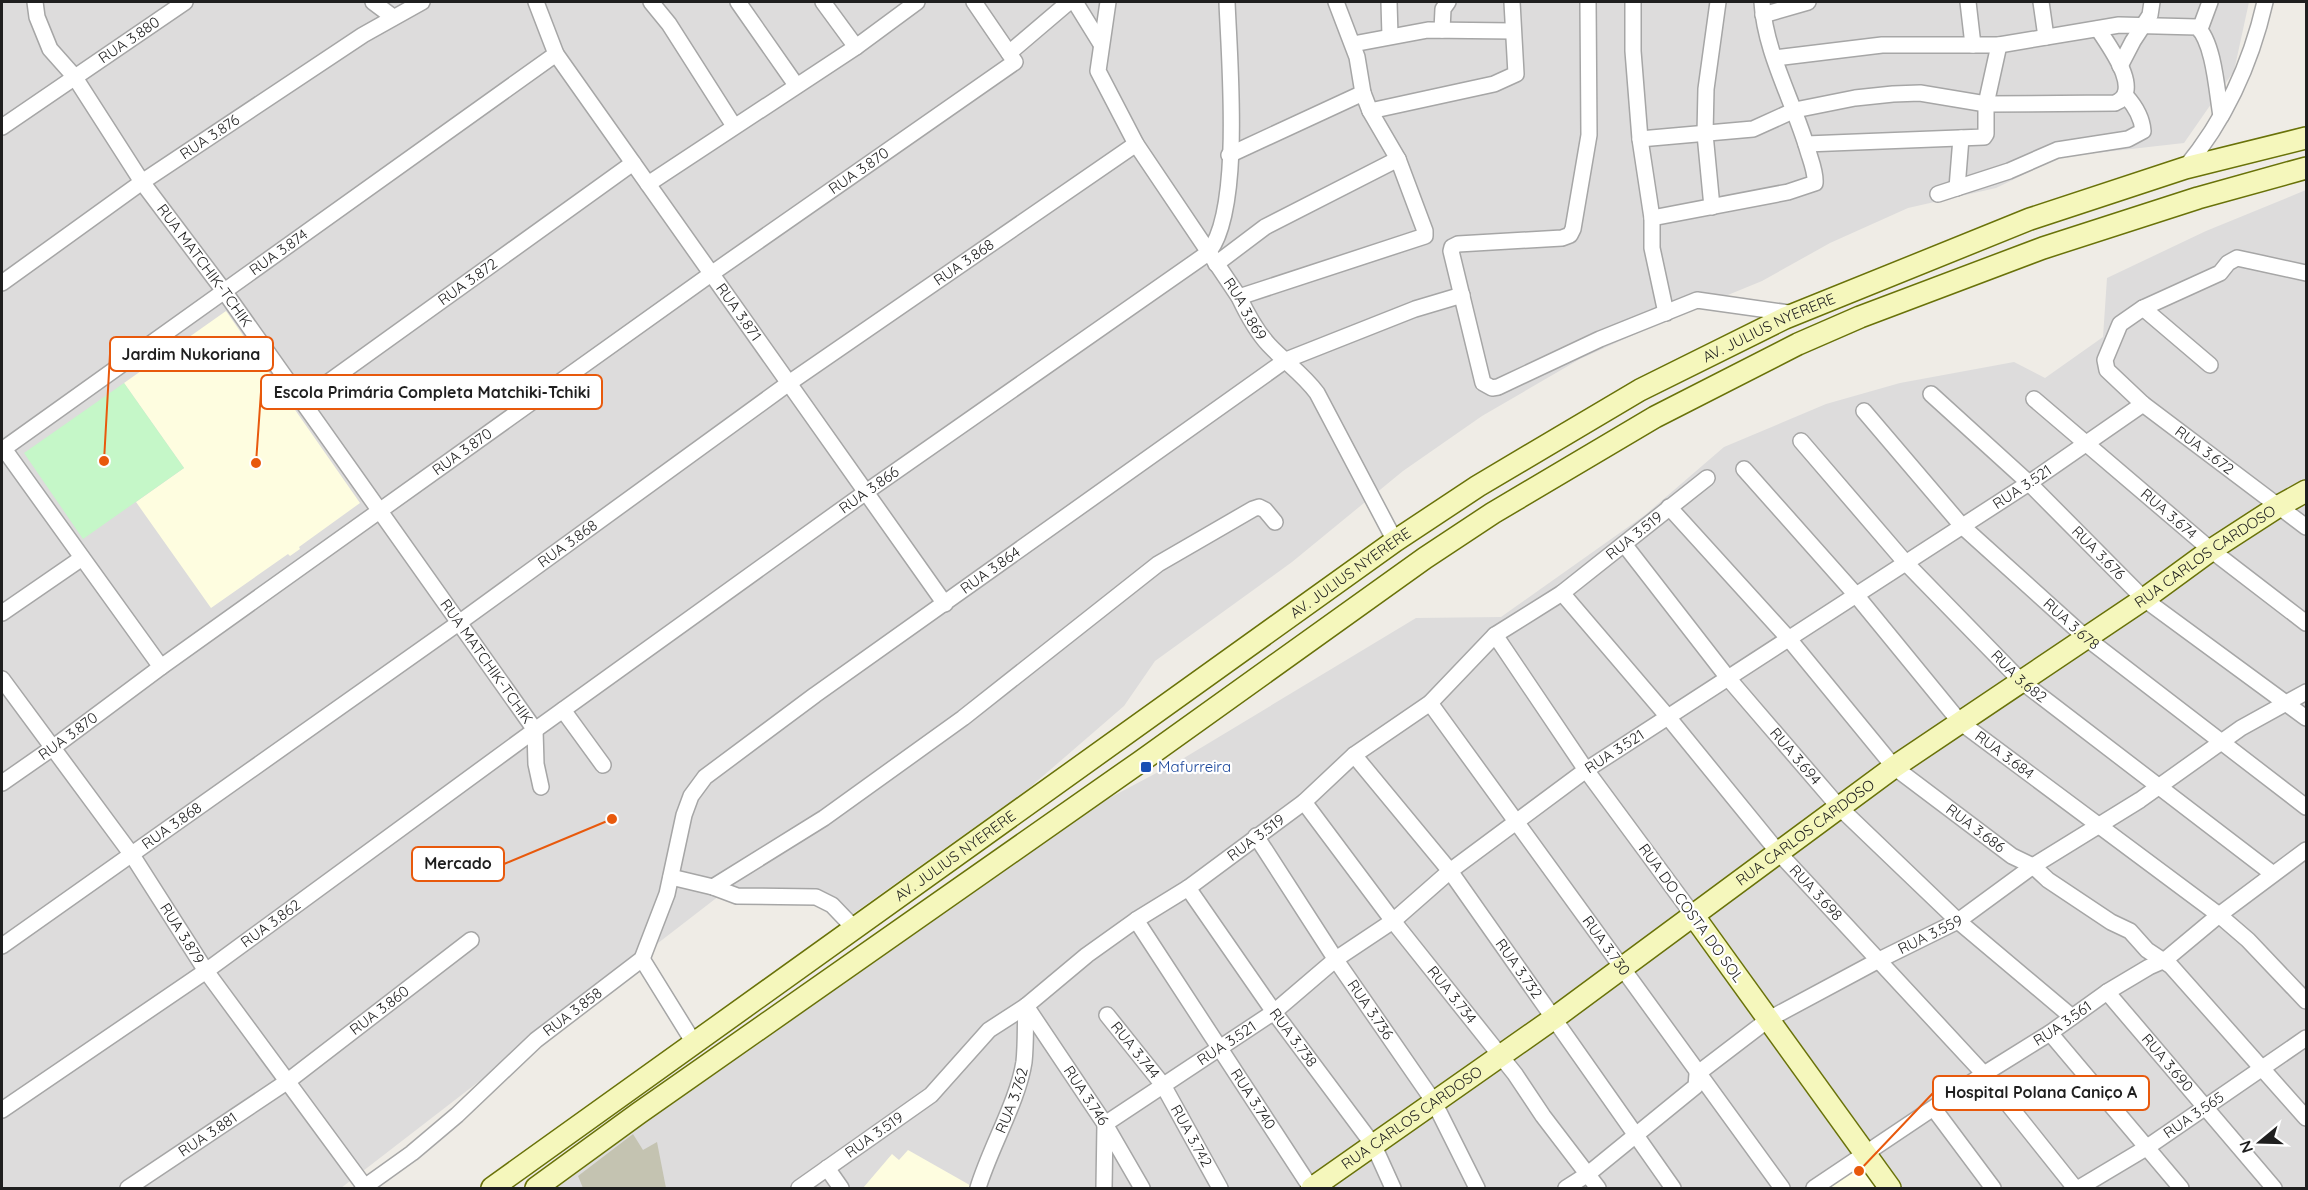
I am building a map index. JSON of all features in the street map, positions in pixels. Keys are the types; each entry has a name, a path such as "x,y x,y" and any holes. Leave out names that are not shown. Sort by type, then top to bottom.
{"main road":[{"name":"AV. JULIUS NYERERE","path":"492,1188 1395,542 1478,486 1640,390 1785,318 2030,219 2185,168 2307,138"},
{"name":"AV. JULIUS NYERERE","path":"536,1188 1425,558 1493,513 1655,417 1798,344 1860,317 2043,248 2198,198 2307,168"},
{"name":"RUA CARLOS CARDOSO","path":"1312,1188 1553,1019 1894,766 2144,599 2211,550 2279,506 2307,491"},
{"path":"883,910 900,931"},
{"name":"RUA DO COSTA DO SOL","path":"1693,915 1890,1188"}],"street":[{"name":"RUA MATCHIK-TCHIK","path":"35,2 37,17 50,49 74,76 142,182 224,291 535,730"},
{"name":"RUA 3.880","path":"2,127 185,2"},
{"path":"374,2 393,17"},
{"name":"RUA 3.876","path":"2,283 142,182 393,17 422,2"},
{"path":"651,2 669,24 734,126"},
{"path":"738,2 796,86"},
{"path":"824,2 856,47"},
{"path":"648,184 856,47 913,2"},
{"path":"974,2 1012,57"},
{"name":"RUA 3.870","path":"2,783 1012,57 1069,2"},
{"path":"1075,2 1101,44"},
{"path":"1101,44 1108,2"},
{"path":"1212,258 1225,214 1232,108 1227,2"},
{"path":"1239,297 1425,236 1418,209 1398,159 1370,111 1363,93 1357,57 1336,2"},
{"path":"1389,2 1390,36"},
{"path":"1442,30 1443,9 1448,2"},
{"path":"1370,111 1494,84 1514,76 1516,71 1512,2"},
{"path":"1588,2 1589,135 1573,229 1570,235 1562,238 1454,245 1451,251 1483,383 1492,388 1600,339 1697,300 1796,314"},
{"path":"1633,2 1633,51 1640,139 1652,218 1652,248 1666,313"},
{"path":"1712,207 1705,134 1706,89 1718,2"},
{"path":"1652,218 1813,185 1816,179 1795,110 1775,58 1763,8 1808,2"},
{"path":"1968,2 1973,45"},
{"path":"2041,2 2046,37"},
{"path":"2120,66 2150,15 2152,2"},
{"path":"2210,2 2200,29 2209,49 2221,116"},
{"path":"2185,168 2203,147 2231,101 2259,28 2265,2"},
{"name":"RUA 3.871","path":"538,9 556,54 945,604"},
{"path":"1775,58 1882,45 1999,45 2119,25 2197,27 2200,29"},
{"path":"1640,139 1753,129 1795,110 1855,98 1920,93 1986,104 2115,104 2126,96 2127,86 2120,66 2098,28"},
{"path":"1353,44 1428,30 1513,31"},
{"name":"RUA 3.869","path":"1101,44 1098,71 1136,144 1239,297 1260,335 1306,378 1330,413 1339,437 1395,542"},
{"path":"1806,144 1984,138 1986,104 1999,45"},
{"name":"RUA 3.874","path":"3,450 556,54"},
{"path":"1229,155 1363,93"},
{"path":"1938,194 2008,171 2057,150 2128,139 2141,134 2142,124 2134,105 2126,96"},
{"path":"1957,188 1961,138"},
{"name":"RUA 3.868","path":"2,946 460,622 789,383 1136,144"},
{"name":"RUA 3.866","path":"535,730 866,492 1212,258 1265,227 1398,159"},
{"name":"RUA 3.872","path":"302,401 633,163"},
{"path":"2210,365 2143,308 2220,273 2228,263 2236,258 2307,273"},
{"name":"RUA 3.864","path":"671,877 684,815 697,784 815,695 1286,360 1415,309 1462,296"},
{"name":"RUA 3.672","path":"2143,308 2120,324 2104,360 2107,370 2143,404 2307,527"},
{"name":"RUA 3.676","path":"1931,394 2029,483 2144,599 2307,718"},
{"name":"RUA 3.674","path":"2034,399 2211,550 2307,624"},
{"name":"RUA 3.521","path":"1105,1124 1274,1012 1336,959 1393,921 1450,871 1586,770 2029,483 2143,404"},
{"name":"RUA 3.678","path":"1864,411 1962,526 2085,637 2307,807"},
{"name":"RUA 3.682","path":"1801,441 1905,562 2021,681 2273,874"},
{"path":"3,450 161,667"},
{"name":"RUA 3.684","path":"1744,469 1856,595 1960,722 2219,915 2248,940 2307,1001"},
{"name":"RUA 3.519","path":"799,1188 932,1095 989,1030 1026,1006 1087,955 1136,920 1188,888 1304,802 1354,755 1430,703 1495,635 1562,593 1707,478"},
{"path":"713,886 824,818 963,718 1158,564 1253,509 1259,507 1265,510 1275,522"},
{"name":"RUA 3.686","path":"1669,507 1789,639 1894,766 2012,856 2033,866 2057,886 2130,931 2147,950 2165,960 2307,1118"},
{"name":"RUA 3.694","path":"1624,544 1728,678 1839,807 1958,921 2072,1017"},
{"path":"2,613 82,558"},
{"name":"RUA 3.698","path":"1562,593 1668,717 1778,852 1984,1074 2077,1188"},
{"name":"RUA DO COSTA DO SOL","path":"1495,635 1586,770 1693,915"},
{"name":"RUA 3.879","path":"2,679 51,749 132,855 206,971 364,1187"},
{"name":"RUA 3.559","path":"1566,1188 1588,1174 1696,1086 1697,1074 1769,1019 1958,921 2033,866 2099,827 2161,786 2222,741 2307,692"},
{"name":"RUA 3.730","path":"1430,703 1697,1074 1782,1188"},
{"path":"563,710 603,765"},
{"path":"535,730 536,764 541,787"},
{"name":"RUA 3.862","path":"2,1110 206,971 535,730"},
{"name":"RUA 3.732","path":"1354,755 1450,871 1673,1188"},
{"name":"RUA 3.734","path":"1304,802 1393,921 1500,1056 1598,1188"},
{"name":"RUA 3.736","path":"1256,836 1336,959 1434,1102 1477,1188"},
{"name":"RUA 3.561","path":"1814,1188 1984,1074 2050,1034 2107,992 2165,960 2219,915 2307,850"},
{"path":"694,1042 642,959 671,877 713,886 737,896 816,897 832,905 855,929"},
{"name":"RUA 3.738","path":"1188,888 1274,1012 1374,1146 1393,1188"},
{"name":"RUA 3.740","path":"1136,920 1312,1188"},
{"name":"RUA 3.860","path":"288,1081 471,940"},
{"name":"RUA 3.858","path":"364,1187 430,1138 536,1040 642,959"},
{"name":"RUA 3.690","path":"2107,992 2274,1188"},
{"name":"RUA 3.746","path":"1026,1006 1105,1124 1142,1188"},
{"name":"RUA 3.762","path":"978,1188 987,1158 1017,1088 1023,1062 1026,1006"},
{"name":"RUA 3.744","path":"1107,1015 1163,1085"},
{"path":"2050,1034 2181,1188"},
{"name":"RUA 3.565","path":"2077,1188 2146,1148 2307,1038"},
{"name":"RUA 3.881","path":"128,1188 288,1081"},
{"name":"RUA 3.742","path":"1163,1085 1220,1188"},
{"path":"1934,1108 1993,1188"},
{"path":"1104,1188 1105,1124"},
{"path":"826,1168 841,1188"}],"shaded area":[{"path":"2,2 2249,2 2234,71 2184,143 2060,157 1996,188 1908,208 1830,243 1762,281 1580,359 1482,416 1403,471 1292,562 1155,661 1124,706 1028,789 850,916 801,889 728,889 341,1188 2,1188"},
{"path":"2306,190 2306,1188 553,1188 704,1075 920,930 1098,804 1179,761 1416,618 1501,617 1645,515 1724,447 1826,404 1900,383 2014,362 2045,378 2103,337 2107,278 2206,231"},
{"path":"226,311 360,503 299,547 300,549 290,556 288,554 211,608 136,502 184,468 124,383"},
{"path":"633,1134 643,1150 657,1142 666,1188 583,1188 578,1176"},
{"path":"908,1150 975,1188 863,1188 892,1154 899,1160"},
{"path":"1867,1154 1883,1188 1819,1188"}],"green space":[{"path":"124,383 184,468 83,539 24,453"}],"place":[{"name":"Jardim Nukoriana","path":"104,461"},
{"name":"Escola Primária Completa Matchiki-Tchiki","path":"256,463"},
{"name":"Mafurreira","path":"1146,767"},
{"name":"Mercado","path":"612,819"},
{"name":"Hospital Polana Caniço A","path":"1859,1171"}]}
